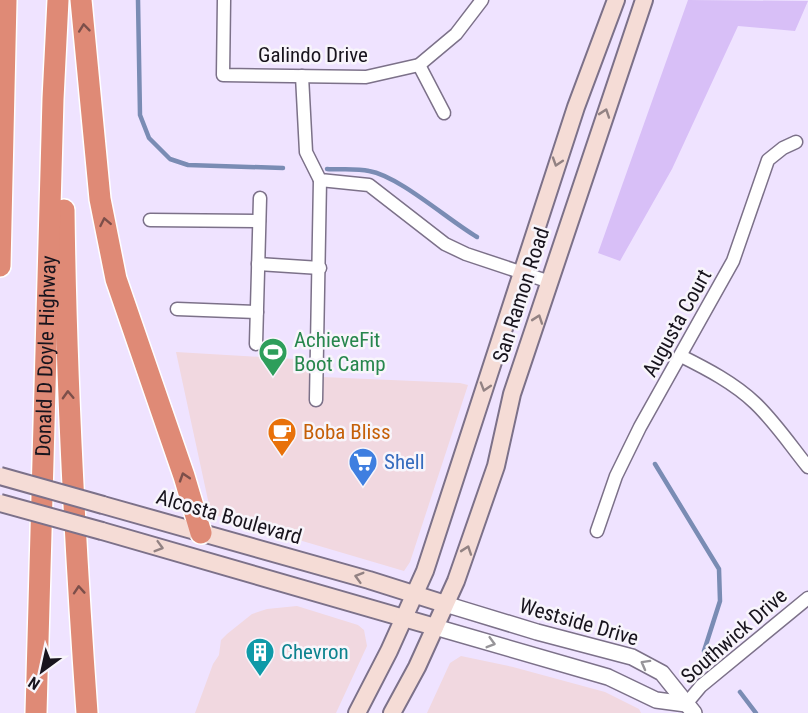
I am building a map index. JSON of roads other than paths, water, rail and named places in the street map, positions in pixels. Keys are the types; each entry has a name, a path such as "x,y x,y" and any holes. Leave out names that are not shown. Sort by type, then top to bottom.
{"highway":[{"path":"0,266 6,0"},
{"name":"Donald D Doyle Highway","path":"36,713 53,99 58,0"},
{"path":"81,0 100,200 116,279 184,476 201,533"},
{"path":"53,99 63,153 65,324 71,463 87,713"}],"main road":[{"name":"San Ramon Road","path":"357,713 425,571 576,107 616,0"},
{"name":"San Ramon Road","path":"392,713 456,581 496,466 512,394 644,0"},
{"name":"Alcosta Boulevard","path":"0,476 445,604"},
{"path":"0,503 435,627"}],"street":[{"name":"Galindo Drive","path":"224,0 223,75 366,77 419,65 456,34 482,0"},
{"path":"419,65 444,113"},
{"path":"302,76 306,152 320,180 316,400"},
{"name":"Augusta Court","path":"597,531 616,476 640,427 733,261 768,160 783,148 796,142"},
{"path":"320,180 369,185 445,244 466,254 550,282"},
{"path":"256,344 260,198"},
{"path":"150,220 259,221"},
{"path":"258,264 320,268"},
{"path":"177,309 257,312"},
{"path":"681,356 735,386 754,402 808,467"},
{"name":"Southwick Drive","path":"690,708 701,686 808,598"},
{"name":"Westside Drive","path":"445,604 537,632 633,657 662,673 690,708"},
{"path":"435,627 608,677 656,700 690,708"}],"waterway":[{"path":"138,0 140,115 149,138 170,159 188,165 283,168"},
{"path":"327,169 364,170 381,175 409,190 477,237"},
{"path":"655,464 719,569 720,601 704,651"},
{"path":"740,692 756,713"}],"place":[{"name":"AchieveFit Boot Camp","path":"273,378"},
{"name":"Boba Bliss","path":"282,458"},
{"name":"Shell","path":"363,488"},
{"name":"Chevron","path":"260,678"}]}
